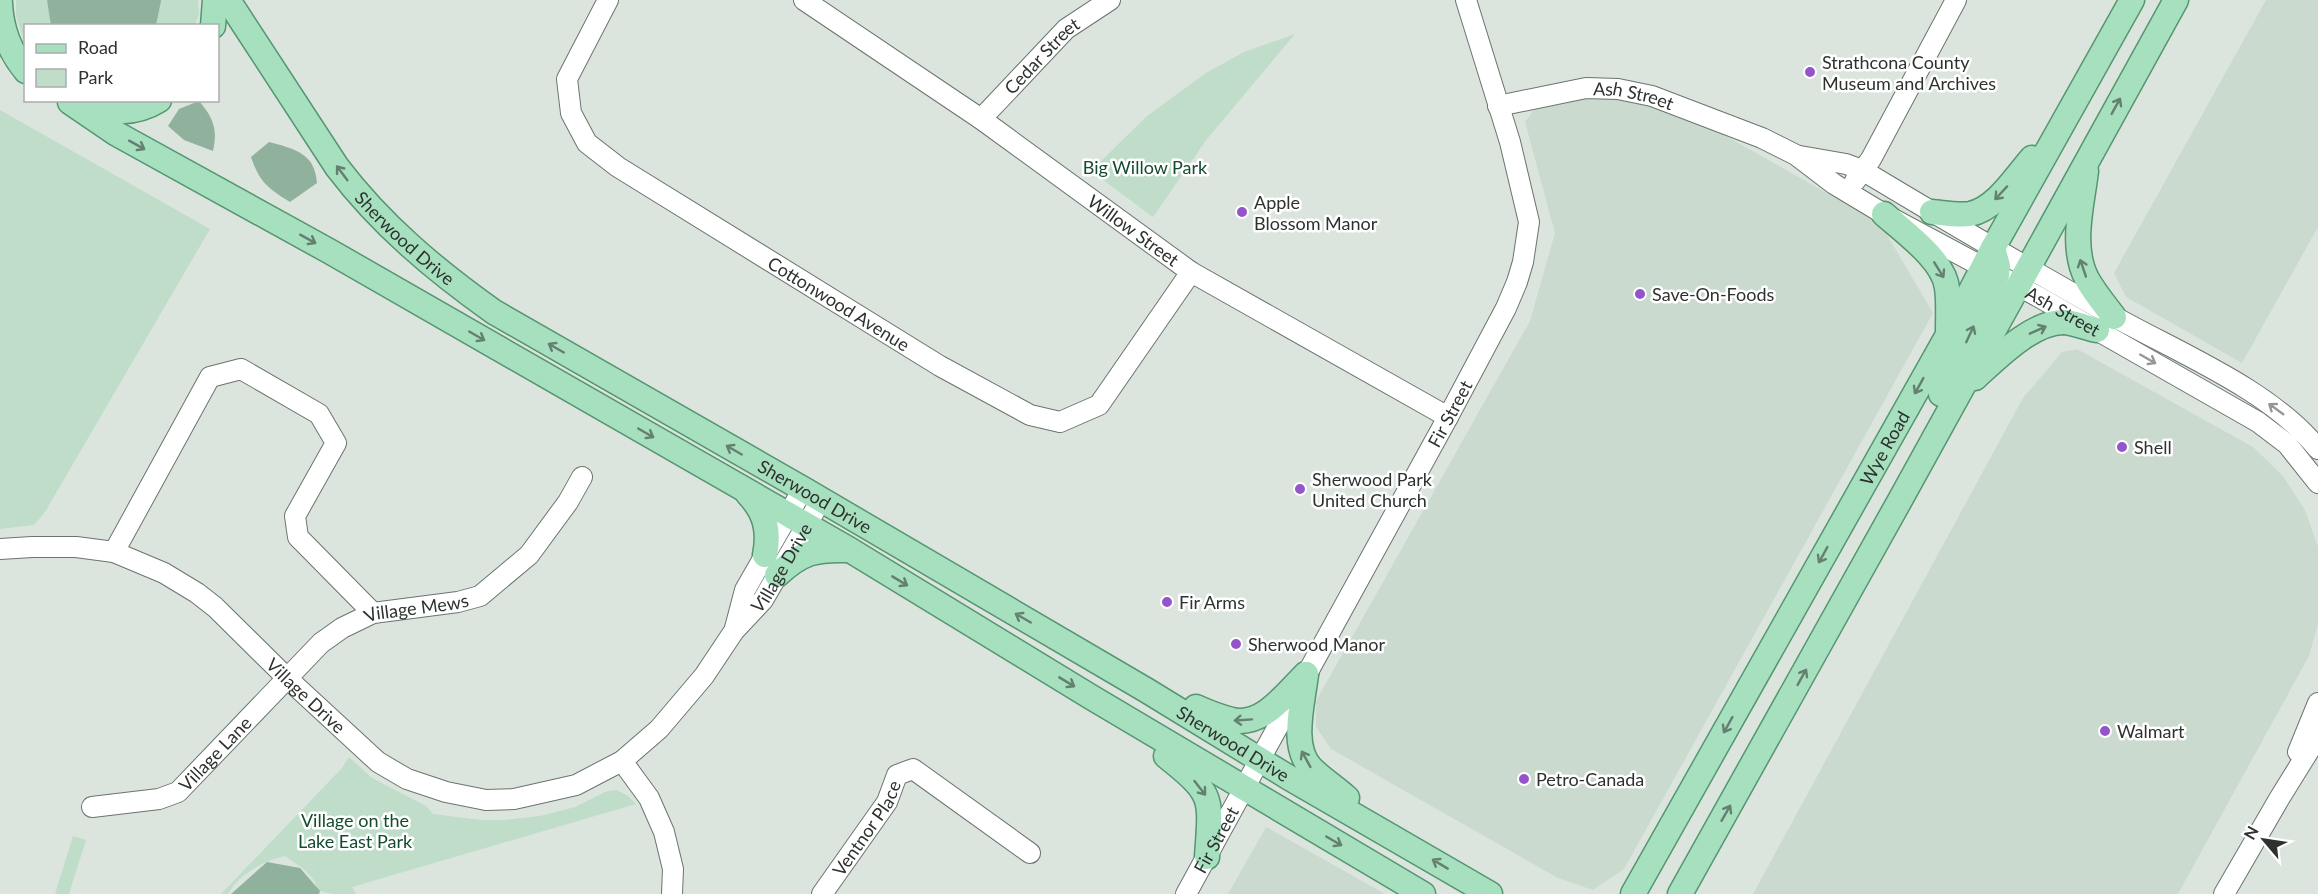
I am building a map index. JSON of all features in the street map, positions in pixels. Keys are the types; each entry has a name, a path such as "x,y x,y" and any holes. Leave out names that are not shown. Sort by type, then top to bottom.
{"main road":[{"path":"213,24 215,0"},
{"name":"Sherwood Drive","path":"228,0 350,184 380,218 434,268 494,312 812,494 1490,894"},
{"name":"Wye Road","path":"1633,894 1948,334 1991,263 2067,117 2132,0"},
{"path":"1680,894 2176,0"},
{"path":"0,3 8,43 24,68"},
{"path":"0,70 24,80"},
{"name":"Sherwood Drive","path":"69,102 117,134 329,251 850,550 1091,697 1423,894"},
{"path":"72,102 108,112 140,109 155,102"},
{"path":"1932,212 1968,215 1987,206 1997,198 2067,117"},
{"path":"1960,392 2007,348 2034,332 2065,322 2106,324 2080,262 2079,236 2088,157"},
{"path":"1884,214 1931,256 1945,278 1948,334"},
{"path":"1899,502 1898,479 1959,358 1991,263"},
{"path":"744,490 759,506 764,516 771,565 826,549 850,550"},
{"path":"1146,690 1233,720 1250,720 1262,715 1306,674"},
{"path":"1306,674 1299,732 1304,758 1312,769 1378,827"},
{"path":"1091,697 1184,771 1205,793 1211,816 1207,857"},
{"path":"1613,894 1653,859"},
{"path":"1688,894 1697,864"},
{"path":"1379,867 1408,894"}],"street":[{"name":"Cottonwood Avenue","path":"608,0 567,79 571,113 587,143 618,166 930,359 1030,415 1060,422 1099,405 1191,272"},
{"name":"Willow Street","path":"804,0 981,119 1191,272 1448,417"},
{"name":"Cedar Street","path":"981,119 1066,29 1110,0"},
{"name":"Fir Street","path":"1186,894 1448,417 1506,308 1523,262 1529,222 1510,142 1466,0"},
{"path":"1847,193 1871,159 1956,0"},
{"name":"Ash Street","path":"1498,106 1586,88 1618,89 1652,96 1762,138 1796,155 1847,193 1884,214 2023,277 2106,324 2258,422 2287,444 2318,483"},
{"name":"Ash Street","path":"1796,155 1846,164 1862,170 1976,236 1991,263 2023,277"},
{"name":"Ash Street","path":"2106,324 2251,391 2286,417 2318,449"},
{"path":"114,552 210,377 241,369 319,414 336,443 295,516 298,537 373,613"},
{"name":"Village Mews","path":"288,680 321,643 342,628 373,613 458,602 480,596 529,555 568,502 582,477"},
{"name":"Village Drive","path":"0,549 76,547 114,552 164,573 215,607 288,680 378,762 407,779 446,792 486,800 514,799 576,785 622,761 658,729 687,698 734,631 763,600 771,565 812,494"},
{"name":"Village Lane","path":"92,807 159,799 178,792 288,680"},
{"path":"2279,799 2318,703"},
{"path":"2224,894 2318,736"},
{"path":"622,761 649,798 664,832 674,869 672,894"},
{"name":"Ventnor Place","path":"822,894 887,802 897,775 913,769 1030,854"}],"shaded area":[{"path":"47,0 161,0 156,24 51,24"},
{"path":"2266,0 2318,0 2318,227 2242,363 2126,297 2114,273"},
{"path":"1576,99 1621,99 1665,109 1701,122 1880,223 1933,313 1624,869 1593,890 1558,878 1331,749 1316,727 1316,701 1530,321 1555,233 1525,122 1535,108"},
{"path":"200,102 208,112 215,136 213,151 184,140 168,126 179,109"},
{"path":"269,142 302,154 308,159 315,173 317,183 290,202 266,184 251,157"},
{"path":"2077,349 2253,447 2283,476 2305,510 2318,547 2318,624 2309,656 2178,894 1753,894 2023,398 2062,352"},
{"path":"1266,827 1323,859 1385,894 1228,894"},
{"path":"267,862 300,868 320,891 319,894 231,894"}],"green space":[{"path":"16,0 198,0 199,14 195,24 24,24 24,42 16,16"},
{"name":"Big Willow Park","path":"1295,34 1207,139 1153,217 1091,171 1147,116 1206,73 1244,52"},
{"path":"0,110 210,229 45,512 34,525 0,529"},
{"name":"Village on the Lake East Park","path":"349,757 372,778 426,806 433,814 481,820 540,816 575,807 607,791 617,790 636,804 352,887 356,894 332,894 320,891 318,894 311,876 285,856 252,869 238,880 228,894 221,894 342,768"},
{"path":"73,836 86,840 69,894 55,894"}],"place":[{"name":"Strathcona County Museum and Archives","path":"1810,72"},
{"name":"Apple Blossom Manor","path":"1242,212"},
{"name":"Save-On-Foods","path":"1640,294"},
{"name":"Shell","path":"2122,447"},
{"name":"Sherwood Park United Church","path":"1300,489"},
{"name":"Fir Arms","path":"1167,602"},
{"name":"Sherwood Manor","path":"1236,644"},
{"name":"Walmart","path":"2105,731"},
{"name":"Petro-Canada","path":"1524,779"}]}
